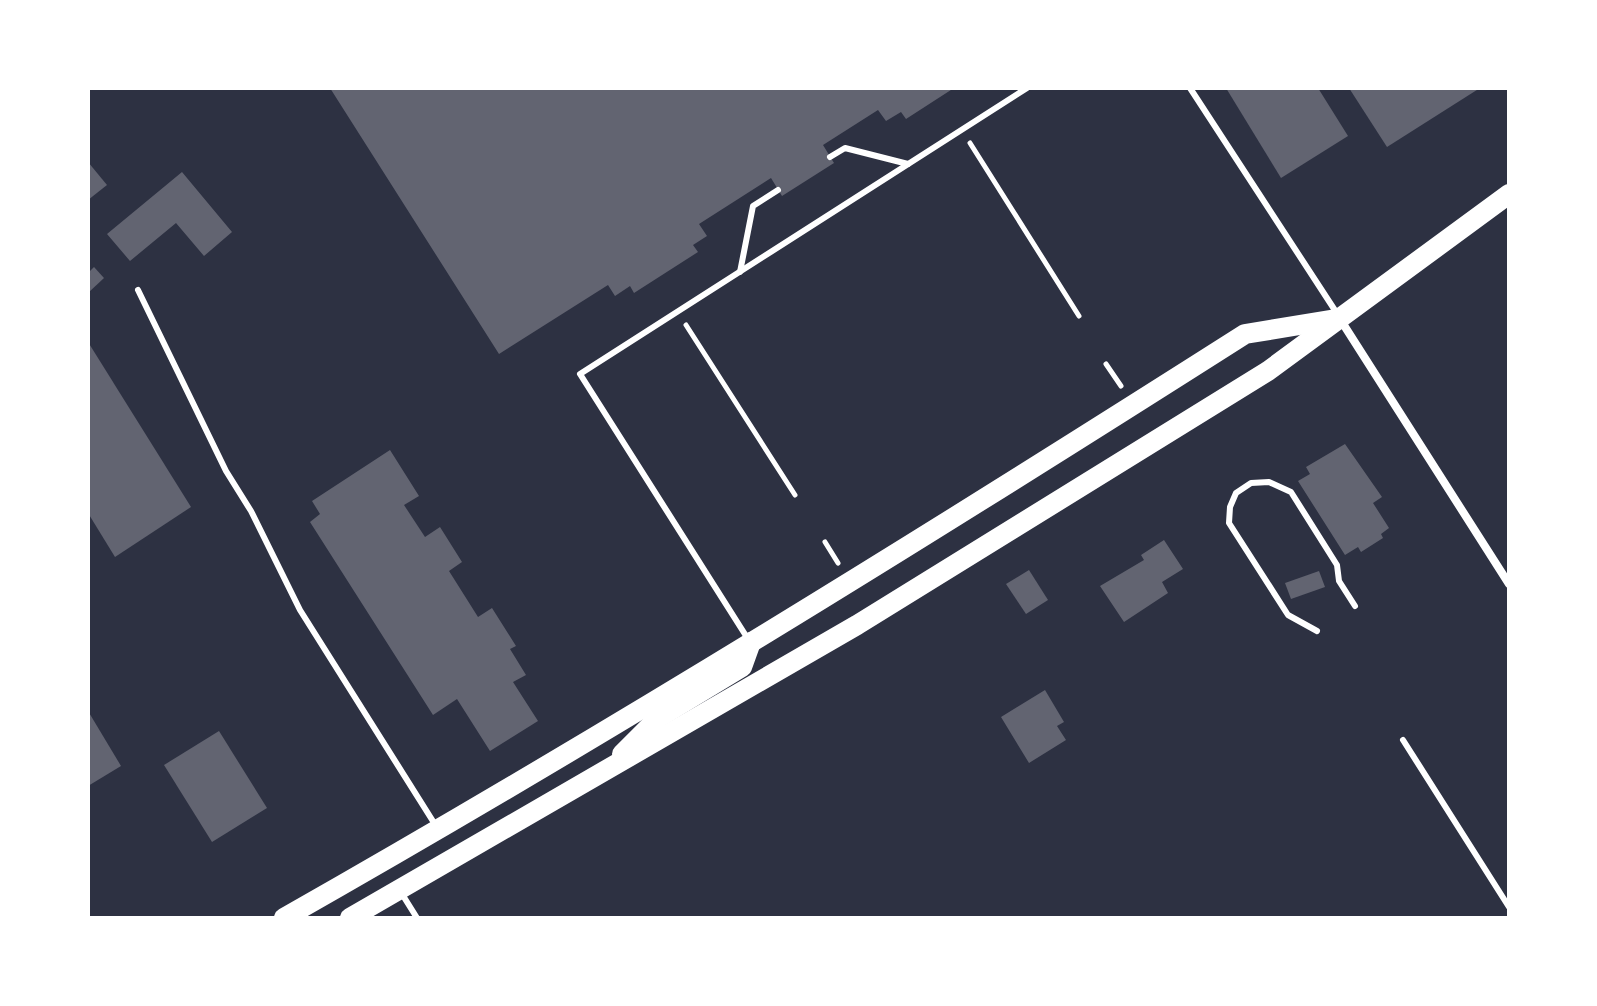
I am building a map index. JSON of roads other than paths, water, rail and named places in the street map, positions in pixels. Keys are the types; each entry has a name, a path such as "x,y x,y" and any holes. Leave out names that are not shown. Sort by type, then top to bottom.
{"main road":[{"path":"350,918 857,625 1268,371 1509,194"},
{"path":"284,918 534,774 1245,334 1340,318"},
{"path":"603,774 658,718 742,667 751,642"}],"street":[{"path":"1340,318 1509,584"}],"lane":[{"path":"751,642 580,374 1027,88"},
{"path":"1190,88 1340,318"},
{"path":"830,157 845,148 908,164"},
{"path":"740,272 753,206 778,190"},
{"path":"138,290 226,471 251,511 300,610 438,829"},
{"path":"1317,631 1288,615 1229,523 1230,507 1236,493 1251,483 1269,482 1291,492 1337,565 1339,581 1355,606"},
{"path":"1403,740 1509,907"},
{"path":"400,890 417,918"}]}
